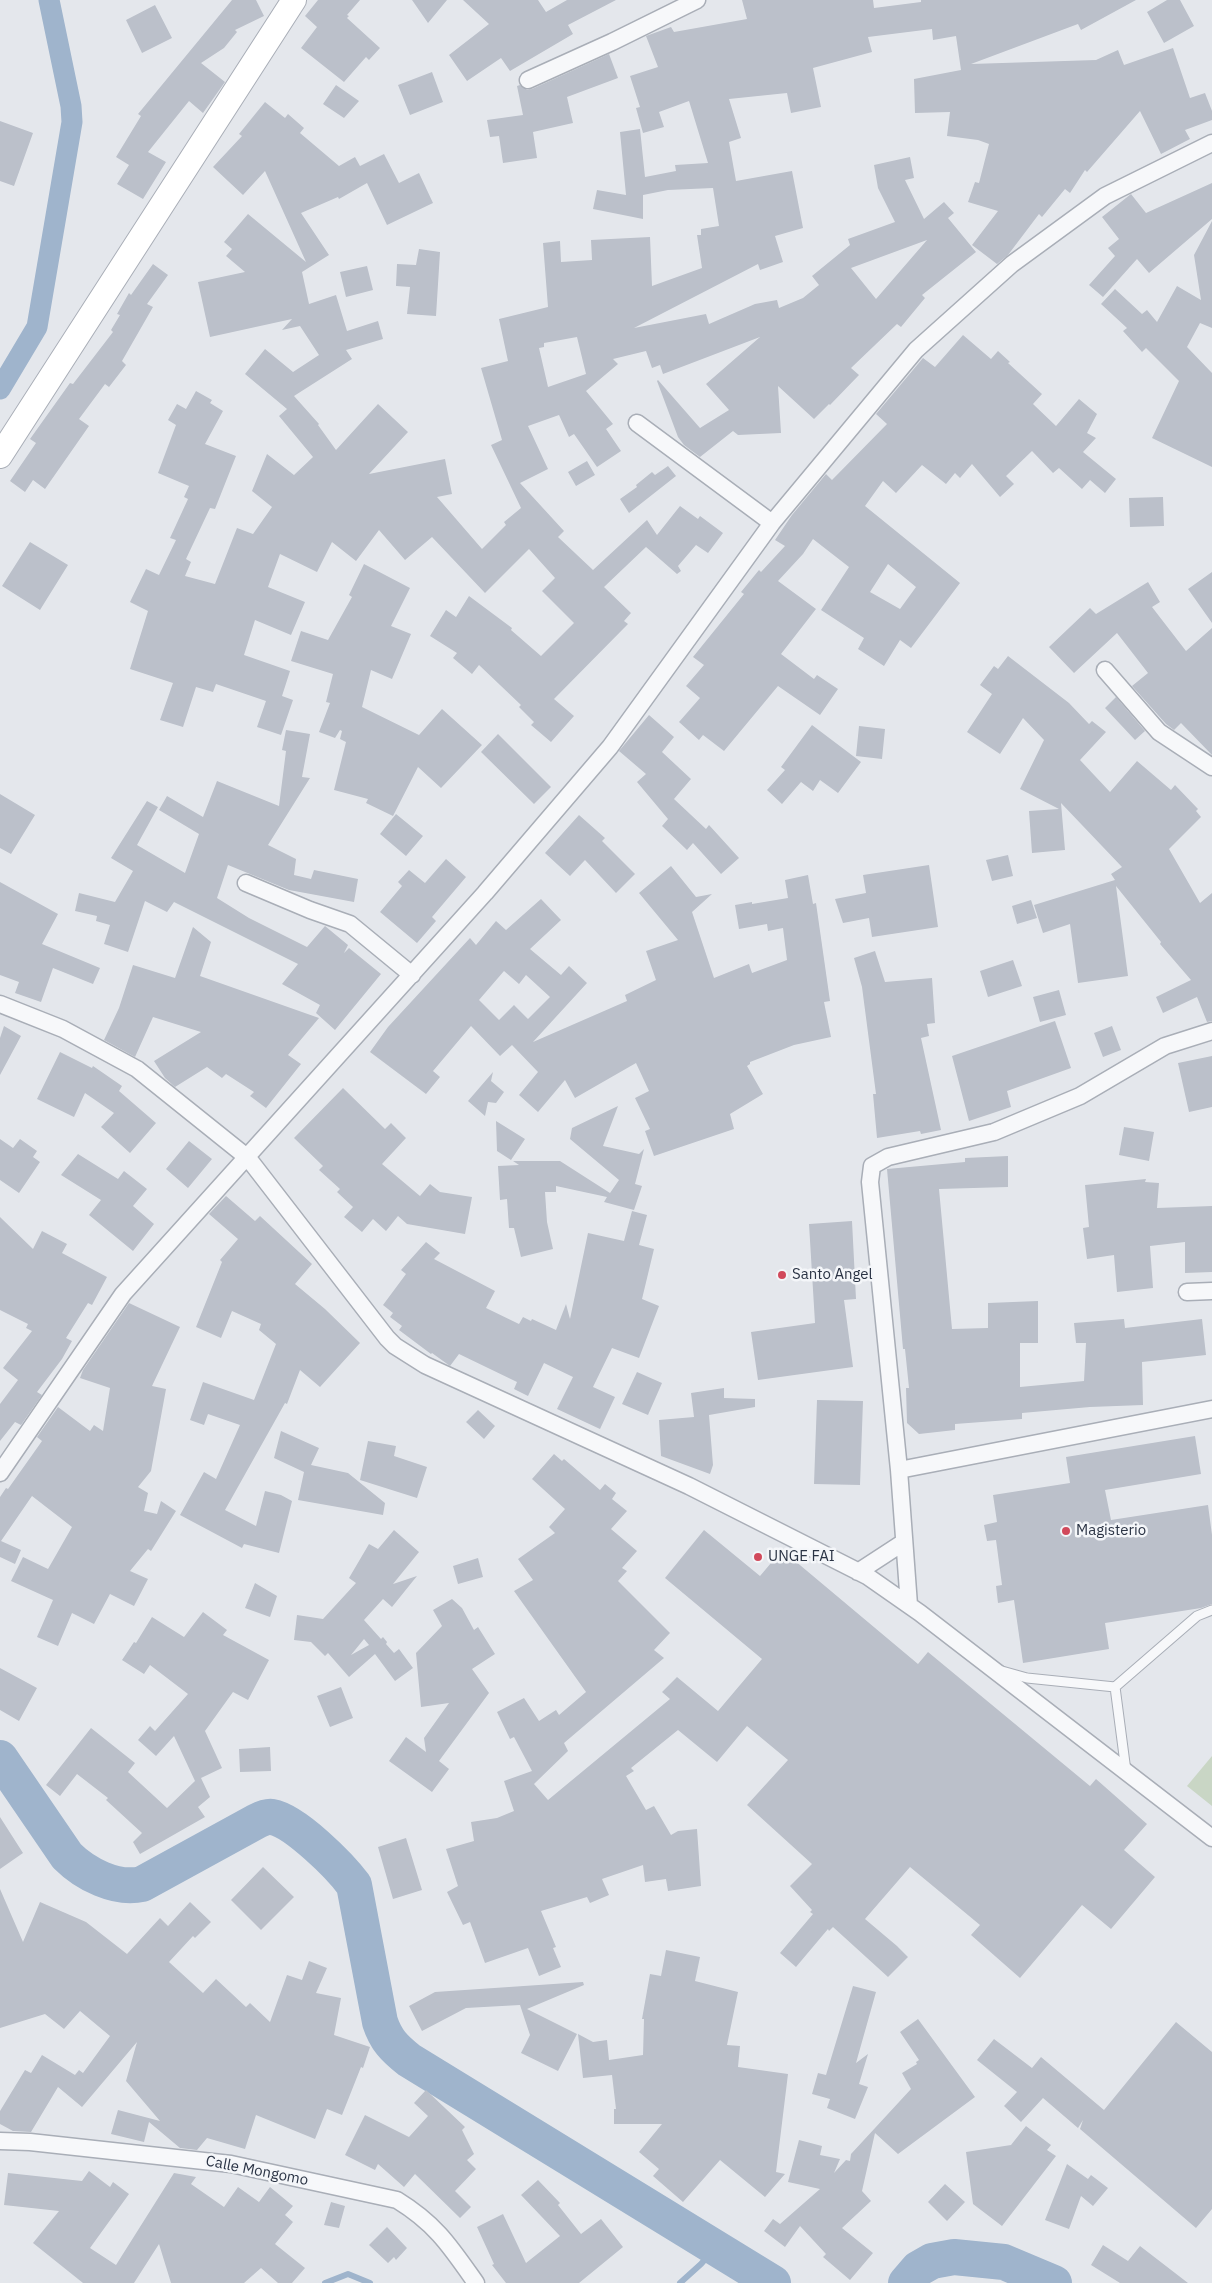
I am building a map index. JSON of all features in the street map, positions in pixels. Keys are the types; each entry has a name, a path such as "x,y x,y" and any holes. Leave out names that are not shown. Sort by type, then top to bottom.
{"main road":[{"path":"0,456 294,0"}],"street":[{"path":"528,80 612,42 697,0"},
{"path":"0,1473 123,1294 412,975 610,747 772,523 916,350 1012,264 1105,196 1212,143"},
{"path":"637,423 772,523"},
{"path":"1105,670 1158,732 1212,766"},
{"path":"246,883 310,910 350,924 412,975"},
{"path":"0,1004 64,1029 137,1069 248,1158 358,1302 395,1346 425,1365 689,1486 858,1572 909,1605 1212,1838"},
{"path":"909,1605 870,1182 872,1166 888,1157 994,1132 1080,1096 1165,1046 1212,1031"},
{"path":"1186,1292 1212,1291"},
{"path":"898,1470 1212,1409"},
{"path":"858,1572 904,1542"},
{"name":"Calle Mongomo","path":"0,2141 30,2142 231,2164 397,2200 418,2213 438,2231 476,2283"}],"lane":[{"path":"990,1667 1027,1678 1115,1687 1197,1616 1212,1610"},
{"path":"1115,1687 1127,1772"}],"green space":[{"path":"1212,1756 1212,1806 1187,1786"}],"building":[{"path":"232,0 256,0 264,16 235,30 237,32 224,48 201,63 225,82 203,113 189,101 148,152 166,162 143,199 117,184 129,165 116,157 141,116 138,114"},
{"path":"318,0 360,0 347,15 349,16 347,18 380,48 369,60 366,57 344,82 301,48 317,27 305,16"},
{"path":"412,0 447,0 428,23"},
{"path":"463,0 538,0 546,12 567,0 616,0 568,25 573,34 510,71 501,58 467,81 449,55 489,24"},
{"path":"742,0 873,0 874,8 921,2 921,0 1136,0 1081,30 1078,24 971,64 1096,60 1118,50 1124,65 1173,48 1190,98 1205,93 1212,111 1212,120 1185,130 1190,139 1161,154 1140,111 1087,172 1085,170 1070,193 1065,189 1042,217 1039,214 1008,255 997,264 972,245 998,211 968,202 975,182 979,183 989,144 978,140 947,136 950,112 915,113 914,79 961,70 956,36 933,40 932,29 868,37 872,52 813,68 821,107 791,113 787,93 729,99 741,138 729,142 736,181 792,171 803,228 775,236 783,262 760,270 758,264 634,328 706,314 709,324 755,304 777,300 779,308 803,298 819,285 812,276 850,245 848,239 895,222 878,188 874,165 910,157 914,178 905,180 924,219 944,202 954,213 948,218 976,252 922,295 925,298 901,327 897,324 851,368 859,375 814,419 778,386 781,433 738,435 733,431 700,457 684,445 678,437 657,381 700,428 729,410 706,384 760,337 663,374 660,365 652,368 646,351 613,359 618,364 586,391 613,424 606,429 621,451 597,467 574,434 569,437 559,415 528,426 548,469 520,483 564,531 558,537 593,570 647,520 657,535 680,506 698,519 700,516 723,533 708,553 696,545 678,566 681,571 677,574 646,547 604,587 631,613 624,621 628,624 554,699 574,716 551,742 531,725 534,722 519,707 521,705 479,665 472,674 453,658 457,653 430,636 446,610 456,617 469,596 512,628 511,630 541,656 574,623 542,591 555,578 529,549 485,593 432,537 405,560 379,530 356,561 332,542 317,572 280,554 268,587 305,602 291,635 255,620 244,655 290,671 282,696 293,700 281,735 257,727 266,701 216,684 213,692 196,687 183,727 160,720 173,683 130,669 148,611 130,602 146,569 159,575 176,540 170,538 188,499 184,497 189,486 158,473 176,425 168,420 177,404 186,409 196,391 212,400 210,403 223,411 205,444 236,456 215,509 210,508 186,559 191,562 185,576 215,584 237,528 253,534 272,507 252,491 267,454 294,475 313,457 279,416 287,409 245,374 265,349 293,372 319,355 300,326 282,330 292,319 210,337 198,282 245,272 226,256 232,249 224,242 248,214 306,262 265,171 243,195 213,167 242,136 239,134 265,102 285,118 288,114 304,128 300,133 339,166 355,157 360,166 384,154 399,183 419,173 433,203 387,225 367,183 339,199 338,197 301,213 329,255 302,272 309,304 336,295 347,331 378,321 383,339 346,350 352,359 294,396 319,424 336,450 378,404 408,432 369,474 445,459 452,494 437,497 482,549 506,525 504,522 521,508 491,445 502,440 481,368 508,361 499,319 548,307 543,243 560,241 561,262 592,260 591,240 650,237 652,286 702,268 697,235 701,235 701,229 719,226 713,188 668,190 643,195 643,219 593,209 597,190 626,195 620,132 640,129 645,177 676,171 675,165 708,163 689,101 659,112 664,127 643,133 636,108 640,107 630,76 658,67 646,36 671,27 674,32 747,19","holes":["927,240 876,299 851,268","577,337 586,374 548,387 539,348 544,347 544,343"]},
{"path":"1167,0 1180,0 1194,26 1164,43 1147,12"},
{"path":"155,5 172,38 142,53 126,20"},
{"path":"609,54 618,78 567,97 573,123 533,132 537,158 503,163 499,136 490,137 487,120 523,115 517,86 520,85 527,90 532,89"},
{"path":"432,72 443,102 410,115 398,85"},
{"path":"336,85 359,101 344,118 323,104"},
{"path":"0,121 33,133 14,186 0,181"},
{"path":"1212,183 1212,219 1149,273 1137,259 1103,297 1089,285 1115,256 1108,248 1119,239 1102,217 1131,194 1146,213"},
{"path":"1212,221 1212,328 1200,323 1187,347 1212,373 1212,467 1152,438 1179,381 1146,348 1142,352 1123,331 1127,328 1101,304 1115,289 1142,314 1147,310 1157,322 1177,286 1201,300 1194,255"},
{"path":"419,249 440,252 436,316 407,314 410,287 396,286 397,264 416,265"},
{"path":"153,264 168,275 147,304 153,307 122,361 126,365 109,387 105,384 79,419 89,426 45,489 33,480 25,492 10,481 36,443 30,439 70,383 73,384 113,332 111,330 120,315 117,314 129,293 131,295"},
{"path":"367,266 373,290 346,297 340,272"},
{"path":"963,335 991,359 998,351 1010,362 1008,363 1042,394 1033,404 1056,426 1079,399 1097,414 1087,433 1096,438 1083,452 1116,479 1105,493 1090,480 1082,489 1059,468 1053,473 1032,451 1006,476 1014,484 1000,497 972,464 960,478 955,473 946,484 922,465 896,493 883,481 865,506 960,583 911,648 900,640 884,666 858,649 864,638 821,610 849,567 813,539 803,554 778,581 816,609 781,654 814,679 817,675 838,689 820,715 778,686 724,751 703,735 699,740 679,722 700,698 686,686 704,665 693,657 744,594 741,592 759,570 761,572 785,546 775,540 792,515 826,474 832,480 887,424 876,414 923,358 935,367","holes":["888,564 916,587 900,609 870,592"]},
{"path":"587,461 595,475 576,486 568,472"},
{"path":"668,466 676,476 629,513 620,499 637,487 636,485 652,472 655,475"},
{"path":"1163,497 1164,526 1130,527 1129,498"},
{"path":"30,542 68,565 40,610 2,586"},
{"path":"364,564 410,588 391,626 411,634 392,679 371,670 362,707 419,735 442,709 482,745 441,788 418,767 393,816 366,803 368,799 334,790 346,742 340,739 342,731 340,730 335,738 319,732 330,703 326,702 333,674 291,661 301,631 328,640 352,597 349,595"},
{"path":"1212,572 1212,623 1188,589"},
{"path":"1148,582 1160,602 1152,607 1186,651 1212,628 1212,755 1181,723 1174,730 1166,724 1132,686 1148,673 1117,633 1074,673 1049,647 1090,608 1096,614"},
{"path":"1008,656 1069,703 1089,724 1092,721 1106,732 1080,760 1110,792 1137,761 1171,790 1175,785 1198,809 1196,811 1201,817 1169,849 1200,903 1212,893 1212,1021 1207,1022 1197,997 1163,1013 1156,997 1191,980 1160,944 1161,942 1116,886 1128,976 1078,983 1070,924 1043,933 1034,905 1115,880 1111,874 1122,867 1061,803 1065,850 1032,853 1029,811 1059,809 1020,789 1044,740 1023,718 1000,754 967,732 992,694 980,685 994,666 998,669"},
{"path":"1116,697 1145,731 1135,740 1105,708"},
{"path":"649,715 674,737 662,752 691,779 674,799 706,829 709,825 739,858 721,874 693,843 687,850 662,826 668,819 637,782 646,774 619,751"},
{"path":"812,725 861,762 838,793 820,780 813,791 801,782 782,804 767,790 785,770 781,767"},
{"path":"859,726 885,729 882,759 856,756"},
{"path":"286,730 310,734 302,777 310,778 268,845 296,859 294,875 311,879 314,870 358,879 354,902 289,890 228,865 217,898 249,918 307,947 325,926 348,945 344,953 349,948 381,974 335,1030 316,1013 320,1005 282,984 298,964 174,902 167,912 145,901 128,952 104,944 110,925 96,921 97,916 75,911 79,893 115,902 133,871 111,858 147,801 158,807 137,845 185,873 199,834 159,810 167,796 203,817 217,781 279,806 286,751 282,750"},
{"path":"498,734 551,787 534,804 481,752"},
{"path":"0,794 35,815 11,854 0,848"},
{"path":"396,814 423,836 406,856 380,834"},
{"path":"579,815 605,838 602,841 635,874 616,893 585,860 570,876 545,853"},
{"path":"1008,855 1013,876 992,881 986,860"},
{"path":"446,859 466,877 432,917 436,921 417,943 380,912 402,886 398,882 409,870 425,883"},
{"path":"929,865 938,927 872,937 869,918 843,923 835,899 866,893 863,875"},
{"path":"671,866 696,897 712,894 692,912 714,978 749,964 752,973 787,960 783,928 768,931 767,924 739,929 735,905 788,898 785,880 808,875 813,904 816,903 830,1001 824,1002 831,1037 794,1045 750,1062 747,1066 763,1094 730,1114 734,1129 654,1156 645,1131 650,1129 635,1098 649,1091 636,1063 575,1098 565,1080 538,1112 519,1095 538,1072 512,1045 500,1056 471,1026 433,1071 440,1077 426,1094 370,1052 388,1027 470,938 476,945 496,921 506,930 541,899 561,920 530,949 561,975 569,966 587,983 533,1042 627,1001 625,995 656,980 646,951 678,940 639,893","holes":["504,971 519,984 526,975 550,997 528,1019 514,1005 499,1020 479,1000"]},
{"path":"0,882 58,914 42,944 100,968 93,984 53,968 41,1002 15,993 19,982 0,975"},
{"path":"1031,900 1037,918 1017,924 1012,906"},
{"path":"193,927 211,942 200,976 319,1018 288,1055 301,1064 266,1108 250,1096 254,1092 226,1074 222,1078 207,1067 175,1087 165,1078 154,1061 201,1032 153,1017 135,1057 104,1040 119,1008 133,965 175,978"},
{"path":"875,951 885,982 932,978 935,1023 927,1024 929,1036 921,1038 941,1130 921,1134 920,1131 877,1138 873,1094 876,1094 862,987 854,958"},
{"path":"1013,960 1022,986 988,997 980,971"},
{"path":"1059,990 1066,1015 1040,1022 1033,997"},
{"path":"1055,1021 1071,1068 1007,1091 1011,1107 969,1121 952,1056"},
{"path":"4,1026 21,1036 0,1075 0,1038"},
{"path":"1112,1026 1121,1050 1103,1057 1094,1033"},
{"path":"60,1052 92,1068 93,1066 122,1086 119,1091 156,1123 130,1153 101,1127 114,1113 85,1093 74,1117 37,1099"},
{"path":"1212,1056 1212,1107 1189,1112 1178,1063"},
{"path":"493,1072 491,1081 504,1092 496,1103 488,1102 485,1116 468,1101"},
{"path":"343,1088 385,1129 391,1123 406,1138 382,1164 420,1196 430,1184 440,1192 472,1197 465,1234 407,1224 398,1216 386,1231 373,1219 362,1232 344,1217 353,1207 337,1192 340,1189 319,1170 323,1166 294,1138"},
{"path":"618,1106 603,1146 639,1154 644,1149 635,1184 642,1186 634,1210 604,1202 607,1197 556,1186 556,1192 545,1192 547,1222 553,1249 521,1257 514,1228 509,1228 507,1199 500,1200 498,1166 519,1165 513,1161 560,1161 610,1193 619,1180 570,1139 572,1128"},
{"path":"496,1121 525,1139 511,1160 497,1151"},
{"path":"1124,1127 1154,1132 1149,1161 1119,1155"},
{"path":"0,1139 13,1148 20,1139 37,1151 33,1157 40,1162 19,1193 0,1180"},
{"path":"189,1141 212,1159 188,1188 166,1169"},
{"path":"78,1154 118,1179 124,1171 147,1189 133,1206 154,1224 133,1251 89,1215 101,1200 61,1175"},
{"path":"1008,1156 1008,1187 939,1189 952,1329 988,1328 988,1303 1038,1301 1038,1343 1020,1343 1020,1387 1084,1381 1086,1343 1076,1343 1074,1323 1124,1319 1125,1328 1202,1319 1206,1355 1142,1362 1143,1405 1090,1407 1022,1413 1022,1419 955,1424 955,1430 919,1434 907,1423 906,1388 909,1388 905,1349 903,1349 887,1169 965,1162 965,1158"},
{"path":"1146,1179 1145,1182 1159,1183 1157,1208 1212,1206 1212,1272 1185,1273 1185,1242 1150,1246 1153,1288 1117,1292 1114,1255 1087,1259 1083,1228 1089,1227 1085,1185"},
{"path":"226,1196 255,1221 260,1216 312,1264 295,1284 325,1309 360,1343 320,1387 300,1370 287,1404 285,1403 225,1510 256,1526 265,1491 281,1495 292,1501 279,1553 244,1544 242,1548 180,1515 204,1472 216,1479 240,1425 208,1414 204,1425 190,1420 203,1382 254,1400 276,1344 259,1330 261,1324 232,1311 221,1338 196,1327 222,1262 220,1260 238,1239 209,1214"},
{"path":"632,1211 647,1215 639,1245 654,1249 642,1299 659,1306 639,1358 612,1348 593,1387 615,1397 600,1429 557,1409 573,1377 544,1363 528,1396 514,1389 517,1382 459,1354 450,1366 399,1330 402,1326 390,1317 393,1313 383,1305 406,1274 401,1270 426,1242 440,1253 434,1259 495,1291 486,1308 519,1324 523,1317 556,1330 566,1304 570,1319 588,1233 624,1241"},
{"path":"0,1217 33,1249 42,1231 67,1244 62,1253 107,1277 92,1305 88,1303 66,1338 72,1341 62,1359 37,1392 42,1395 21,1425 15,1422 0,1441 0,1404 18,1380 3,1368 32,1331 26,1328 28,1324 0,1310"},
{"path":"852,1221 856,1299 844,1300 853,1367 758,1380 751,1332 815,1323 809,1224"},
{"path":"129,1303 180,1327 152,1386 166,1389 151,1471 138,1487 148,1493 144,1511 157,1514 161,1501 176,1511 151,1551 148,1549 130,1571 148,1579 134,1606 110,1594 94,1624 72,1613 58,1646 37,1637 53,1600 11,1581 23,1557 48,1569 72,1527 32,1496 1,1541 21,1550 15,1564 0,1557 0,1497 6,1488 8,1489 42,1441 37,1437 58,1407 90,1431 94,1425 103,1431 110,1388 80,1378 83,1370"},
{"path":"637,1372 662,1383 648,1415 622,1404"},
{"path":"724,1388 724,1398 755,1399 755,1407 709,1415 713,1465 710,1474 661,1456 659,1420 694,1417 691,1393"},
{"path":"817,1400 863,1401 860,1485 814,1484"},
{"path":"478,1410 495,1426 484,1439 466,1422"},
{"path":"281,1431 319,1448 311,1465 348,1473 385,1503 383,1515 298,1500 304,1472 274,1458"},
{"name":"Magisterio","path":"1195,1436 1201,1474 1105,1490 1111,1520 1208,1505 1212,1535 1212,1604 1201,1608 1105,1623 1109,1649 1023,1663 1014,1600 998,1603 996,1586 1002,1585 996,1540 987,1541 984,1525 997,1522 993,1495 1070,1483 1066,1457"},
{"path":"368,1441 396,1446 394,1456 427,1467 417,1498 360,1480"},
{"path":"554,1454 562,1461 564,1459 600,1490 605,1484 616,1493 612,1499 627,1511 611,1529 637,1551 622,1568 627,1571 618,1581 670,1633 654,1650 664,1658 564,1743 568,1751 534,1784 548,1800 670,1699 662,1692 677,1677 718,1711 762,1659 665,1578 704,1530 760,1576 782,1550 918,1664 928,1652 1090,1786 1096,1779 1147,1824 1124,1850 1155,1877 1111,1929 1082,1905 1020,1978 971,1935 980,1925 910,1867 865,1919 908,1957 888,1977 833,1927 829,1931 828,1929 796,1967 780,1953 813,1914 810,1912 812,1910 790,1886 812,1864 747,1805 788,1760 747,1726 717,1762 678,1730 631,1768 634,1771 626,1776 646,1810 654,1806 671,1835 678,1831 697,1829 701,1886 668,1891 666,1879 645,1882 643,1865 602,1879 609,1895 590,1903 587,1897 541,1911 556,1947 553,1948 561,1967 539,1976 528,1948 485,1963 470,1922 463,1925 447,1892 458,1886 446,1849 474,1841 471,1822 497,1818 514,1811 504,1781 532,1771 514,1737 510,1739 497,1712 524,1698 539,1721 556,1710 559,1715 586,1692 514,1591 533,1580 518,1559 555,1533 549,1527 565,1509 532,1479"},
{"path":"394,1530 419,1552 393,1584 417,1576 392,1607 383,1599 364,1620 381,1639 383,1637 394,1653 399,1649 413,1668 395,1681 375,1654 349,1677 328,1653 325,1656 311,1642 294,1640 297,1615 323,1619 356,1583 349,1578 369,1544 378,1549","holes":["364,1639 369,1645 351,1655"]},
{"path":"478,1558 483,1577 458,1584 453,1566"},
{"path":"255,1583 277,1596 270,1617 245,1608"},
{"path":"452,1599 462,1608 474,1630 478,1627 495,1654 472,1669 489,1693 439,1761 449,1769 432,1792 389,1761 406,1737 426,1752 424,1738 449,1703 421,1707 416,1653 442,1626 433,1610"},
{"path":"203,1612 227,1630 223,1635 269,1660 248,1700 233,1692 205,1731 222,1768 201,1778 210,1797 198,1807 205,1817 140,1854 133,1842 142,1833 106,1800 108,1798 77,1774 60,1796 46,1785 91,1728 135,1763 128,1772 167,1808 195,1781 174,1736 156,1756 138,1740 150,1726 155,1731 188,1694 150,1665 144,1674 122,1660 134,1642 136,1643 152,1617 184,1637"},
{"path":"0,1668 37,1688 19,1721 0,1710"},
{"path":"341,1687 353,1718 330,1727 317,1696"},
{"path":"270,1747 271,1771 240,1772 239,1749"},
{"path":"0,1817 23,1853 0,1869"},
{"path":"406,1838 422,1890 393,1899 378,1847"},
{"path":"263,1867 294,1897 261,1930 231,1900"},
{"path":"0,1889 23,1942 40,1902 86,1922 127,1954 160,1918 168,1926 190,1902 211,1922 195,1938 193,1936 169,1962 203,1993 216,1979 246,2007 250,2003 270,2022 287,1975 302,1980 309,1961 327,1968 316,1993 341,1998 334,2035 370,2047 363,2068 361,2067 342,2115 327,2109 315,2139 256,2115 245,2149 207,2138 197,2150 180,2148 149,2122 144,2142 111,2134 118,2110 160,2121 126,2081 137,2042 82,2107 58,2087 31,2132 13,2131 0,2124 0,2111 25,2070 31,2073 42,2055 75,2075 79,2070 83,2073 110,2036 80,2011 64,2029 45,2014 0,2028"},
{"path":"666,1950 700,1957 695,1981 738,1992 727,2045 740,2046 738,2067 788,2074 776,2172 785,2174 765,2197 720,2160 683,2202 653,2176 659,2169 639,2152 662,2124 614,2124 614,2109 616,2109 612,2075 583,2078 578,2034 593,2042 607,2040 609,2060 643,2055 644,2019 642,2019 650,1974 661,1976"},
{"path":"583,1982 584,1985 527,2009 577,2034 558,2071 521,2053 530,2035 520,2005 466,2008 422,2031 409,2006 435,1992"},
{"path":"853,1986 876,1992 856,2063 868,2054 859,2084 868,2087 855,2119 827,2108 830,2099 812,2094 818,2073 826,2075"},
{"path":"918,2019 975,2097 898,2154 875,2133 862,2191 871,2201 842,2228 873,2253 850,2280 823,2257 826,2254 800,2226 785,2247 764,2231 773,2219 780,2224 820,2189 788,2182 799,2140 822,2146 820,2155 840,2159 834,2173 846,2160 850,2161 851,2154 911,2089 902,2073 917,2064 916,2062 919,2060 900,2032"},
{"path":"1176,2022 1212,2052 1212,2209 1196,2228 1080,2129 1083,2120 1078,2128 1043,2098 1021,2122 1004,2106 1017,2092 977,2060 994,2039 1032,2068 1041,2057 1104,2110"},
{"path":"426,2090 465,2127 462,2130 474,2154 467,2160 476,2169 455,2191 471,2207 460,2218 415,2174 404,2187 378,2164 375,2170 345,2155 365,2115 409,2137 428,2116 414,2103"},
{"path":"1026,2126 1051,2145 1047,2150 1056,2156 1002,2226 973,2204 966,2152 1011,2145"},
{"path":"1067,2164 1088,2179 1091,2175 1108,2188 1093,2206 1081,2196 1069,2229 1045,2220"},
{"path":"89,2171 110,2187 113,2182 129,2194 90,2248 116,2265 174,2173 196,2177 191,2184 224,2207 238,2187 259,2202 270,2187 293,2206 285,2215 293,2222 275,2244 305,2268 292,2283 278,2283 261,2268 244,2283 171,2283 159,2244 134,2283 83,2283 33,2243 59,2211 4,2205 8,2173 82,2181"},
{"path":"538,2180 560,2203 558,2205 581,2234 601,2219 623,2247 579,2283 506,2283 492,2265 494,2264 477,2227 503,2214 526,2263 560,2236 521,2195"},
{"path":"945,2184 965,2202 947,2221 928,2202"},
{"path":"331,2202 345,2206 339,2228 324,2225"},
{"path":"387,2227 407,2248 396,2260 394,2257 388,2263 369,2245"},
{"path":"1103,2245 1128,2261 1140,2246 1188,2283 1120,2283 1091,2265"}],"waterway":[{"path":"0,389 37,327 72,122 71,106 49,0"},
{"path":"0,1758 67,1856 83,1869 112,1883 122,1885 142,1884 264,1818 272,1817 282,1820 293,1827 328,1856 354,1885 380,2022 388,2039 399,2052 409,2060 773,2283"},
{"path":"680,2283 715,2248"},
{"path":"906,2283 918,2269 932,2261 954,2257 1004,2262 1054,2283"},
{"path":"325,2283 348,2274 370,2283"}],"place":[{"name":"Santo Angel","path":"782,1275"},
{"name":"Magisterio","path":"1066,1531"},
{"name":"UNGE FAI","path":"758,1557"}]}
